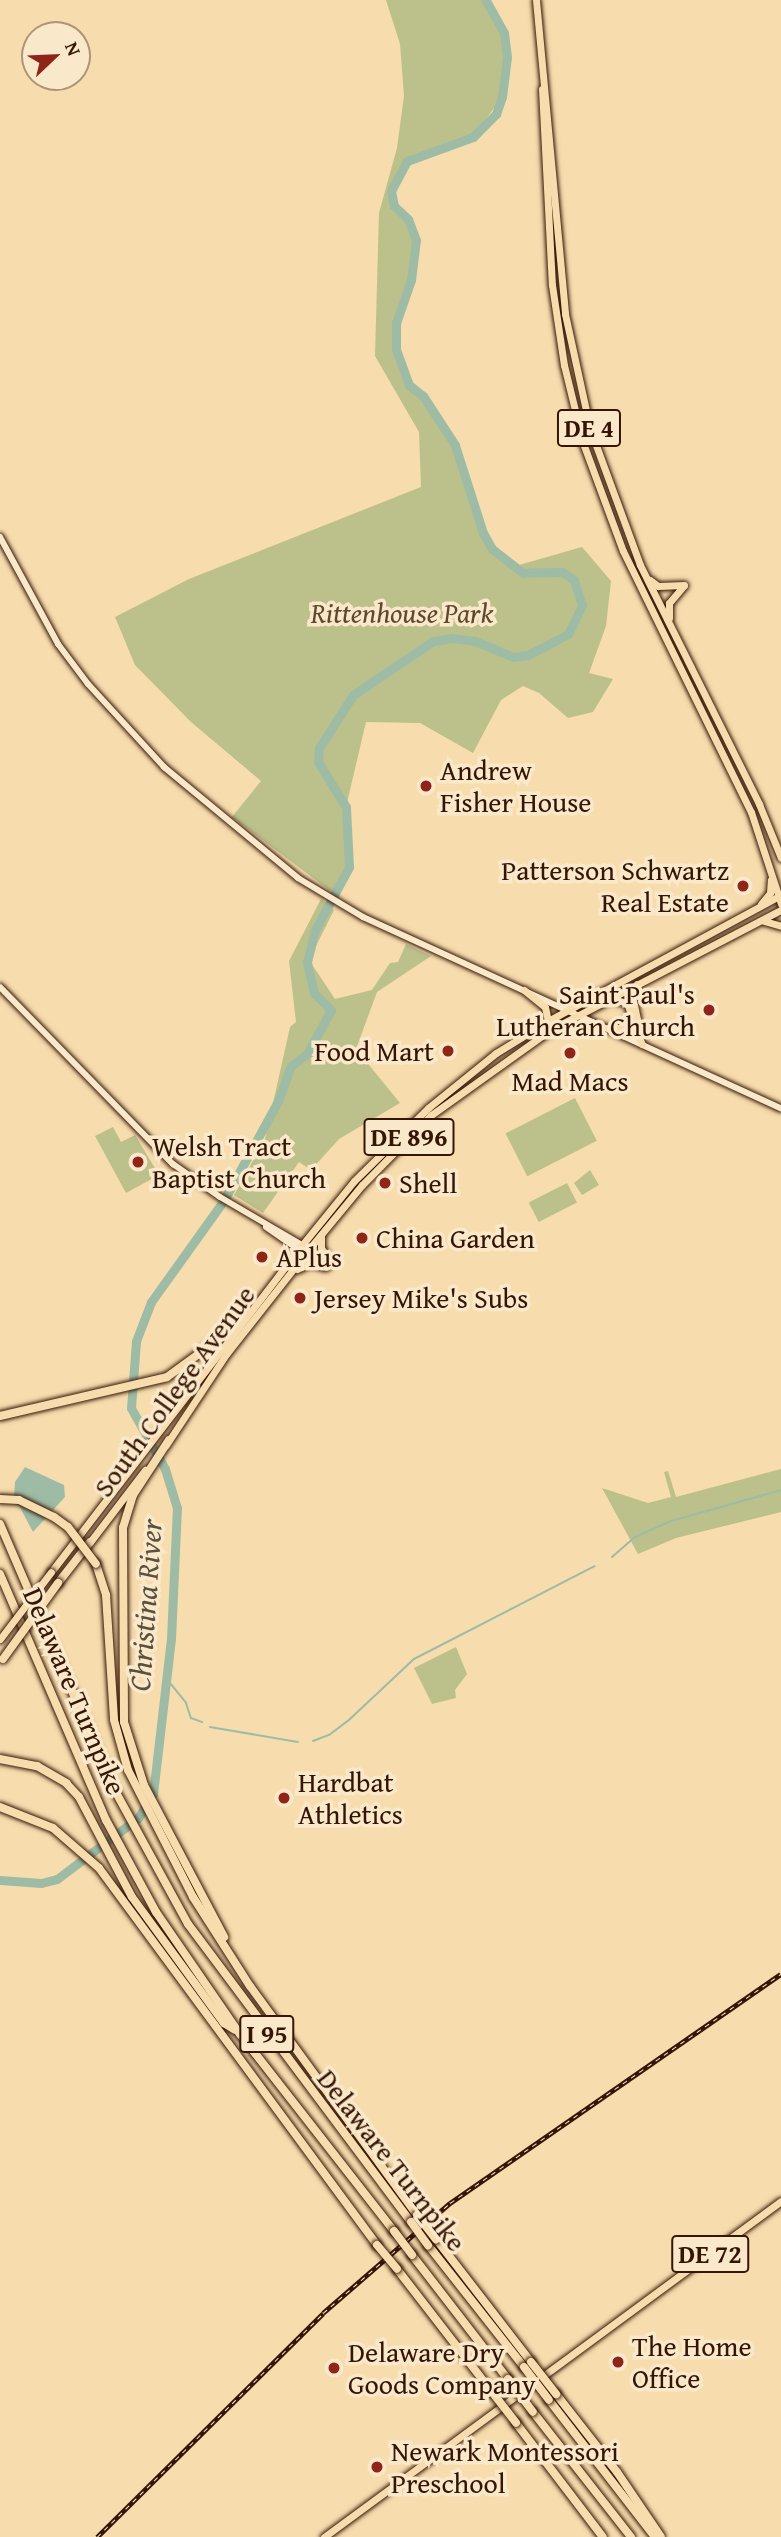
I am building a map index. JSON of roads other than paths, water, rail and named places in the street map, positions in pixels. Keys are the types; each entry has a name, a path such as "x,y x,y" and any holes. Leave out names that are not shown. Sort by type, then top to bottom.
{"highway":[{"path":"0,1416 150,1381 197,1357 240,1324"},
{"path":"169,1440 133,1495 123,1528 124,1722 130,1751 166,1827 250,1986"},
{"path":"0,1499 19,1500 54,1517 68,1527 96,1564 106,1595 114,1720 128,1770 159,1835 250,1986 414,2218"},
{"name":"Delaware Turnpike","path":"0,1524 122,1807 187,1924 230,1985 552,2397 655,2537"},
{"name":"South College Avenue","path":"1,1660 90,1542"},
{"name":"Delaware Turnpike","path":"0,1574 106,1819 123,1854 176,1944 240,2034 631,2537"},
{"path":"0,1759 37,1766 66,1783 132,1897 224,2023 240,2034"},
{"path":"0,1807 53,1828 99,1868 377,2245 603,2537"},
{"path":"552,2397 662,2537"}],"main road":[{"name":"DE 4","path":"536,0 563,294 575,371 606,482 640,565 771,829 781,858"},
{"name":"DE 4","path":"542,71 552,285 564,365 583,443 623,551 741,789 780,899"},
{"path":"640,565 658,586 684,585 669,603 673,632"},
{"path":"771,829 781,848"},
{"path":"753,911 770,893 770,866"},
{"name":"South College Avenue","path":"0,1639 144,1454 240,1324 303,1250 354,1181 428,1108 496,1053 568,1009 780,899"},
{"name":"South College Avenue","path":"169,1440 227,1353 290,1273 303,1250 431,1115 498,1063 579,1014 781,910"},
{"path":"760,921 781,926"},
{"path":"623,1035 633,1025 637,1011 633,990 639,982"},
{"path":"524,990 545,1007 548,1021"},
{"path":"608,998 623,1000 631,1014 621,1028 608,1028"},
{"path":"633,1025 642,1044"},
{"path":"290,1273 310,1263 328,1265 321,1248 322,1233"},
{"name":"South College Avenue","path":"90,1542 151,1466"},
{"name":"DE 72","path":"324,2537 781,2202"}],"street":[{"path":"0,537 61,650 134,736 194,794 326,896 338,904 781,1108"},
{"path":"0,987 163,1154 219,1197 303,1250"}],"waterway":[{"name":"Christina River","path":"0,1880 41,1883 57,1879 138,1818 153,1794 171,1639 177,1508 165,1469 131,1408 136,1341 151,1302 224,1200 278,1101 291,1066 307,1054 331,1010 314,993 307,962 315,930 349,867 346,807 318,762 319,748 353,695 433,641 451,638 475,641 513,657 528,655 568,634 582,605 574,580 562,572 523,573 492,549 483,533 455,445 423,396 409,385 396,350 396,323 411,280 416,240 408,219 394,206 391,191 407,161 473,137 496,114 502,97 507,57 504,33 486,0"},
{"path":"612,1557 635,1537 671,1521 781,1490"},
{"path":"313,1741 329,1735 350,1719 414,1659 595,1566"},
{"path":"166,1678 186,1703 191,1718 202,1722"},
{"path":"210,1727 298,1742"}],"railway":[{"path":"97,2537 323,2313 450,2203 781,1974"}],"place":[{"name":"Andrew Fisher House","path":"426,786"},
{"name":"Patterson Schwartz Real Estate","path":"743,886"},
{"name":"Saint Paul's Lutheran Church","path":"709,1010"},
{"name":"Food Mart","path":"448,1051"},
{"name":"Mad Macs","path":"570,1053"},
{"name":"Welsh Tract Baptist Church","path":"138,1162"},
{"name":"Shell","path":"385,1183"},
{"name":"China Garden","path":"362,1238"},
{"name":"APlus","path":"262,1257"},
{"name":"Jersey Mike's Subs","path":"300,1298"},
{"name":"Hardbat Athletics","path":"284,1798"},
{"name":"The Home Office","path":"618,2362"},
{"name":"Delaware Dry Goods Company","path":"334,2368"},
{"name":"Newark Montessori Preschool","path":"377,2467"}],"park label":[{"name":"Rittenhouse Park","path":"402,613"}]}
